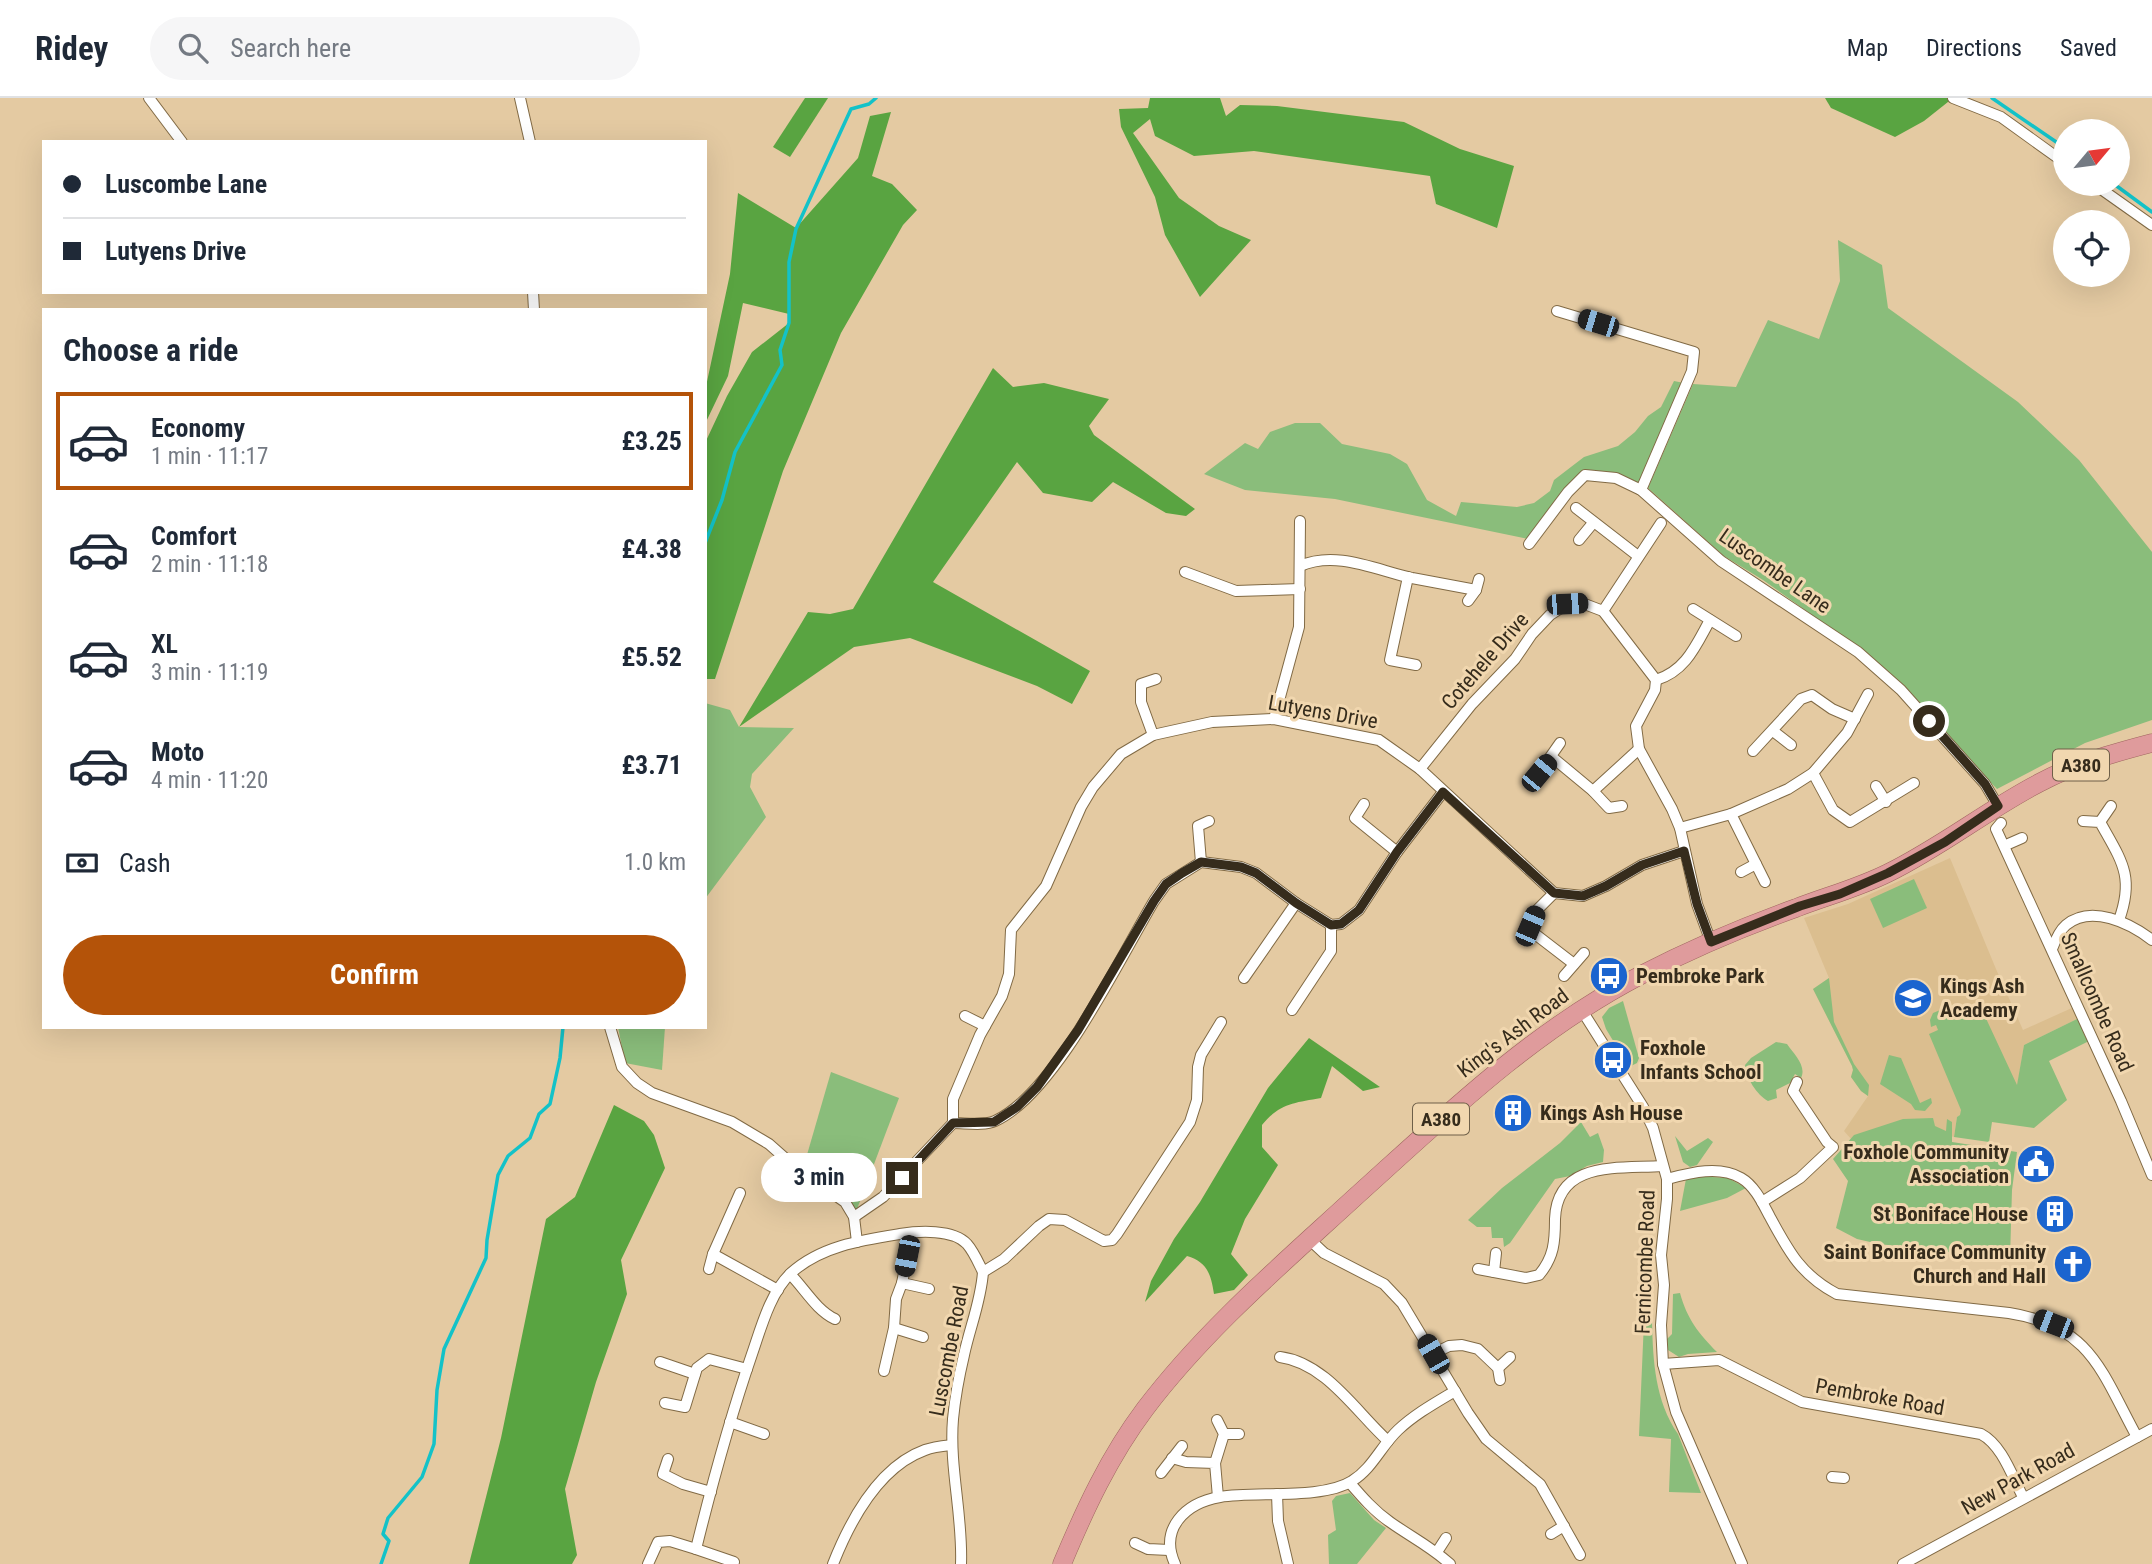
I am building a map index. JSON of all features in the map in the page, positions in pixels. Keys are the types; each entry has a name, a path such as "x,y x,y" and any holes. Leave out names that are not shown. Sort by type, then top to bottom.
{"highway":[{"name":"King's Ash Road","path":"1062,1564 1087,1504 1110,1460 1174,1373 1309,1239 1508,1060 1581,1009 1641,975 1711,942 1800,906 1840,894 1888,873 2000,814 2052,776 2110,754 2152,743"}],"street":[{"path":"149,98 180,140"},
{"path":"520,98 530,140"},
{"path":"1953,98 2001,117 2053,154"},
{"path":"2111,196 2152,225"},
{"path":"1529,544 1568,492 1585,475 1616,478 1641,490 1692,371 1694,352 1557,311"},
{"name":"Luscombe Lane","path":"1641,490 1721,561 1858,652 1901,690 1985,784 2000,814"},
{"path":"1576,508 1639,556"},
{"path":"1274,719 1299,627 1300,521"},
{"path":"1579,540 1593,523"},
{"path":"1661,523 1603,611 1656,680 1655,690 1636,726 1639,749 1680,828 1697,904 1711,942"},
{"path":"1300,566 1313,560 1329,560 1374,566 1408,577 1477,585 1468,601"},
{"path":"1185,572 1236,591 1300,589"},
{"path":"1408,577 1390,660 1416,665"},
{"name":"Cotehele Drive","path":"1420,769 1472,704 1515,659 1532,634 1550,615 1567,604 1582,603 1603,611"},
{"path":"1693,609 1736,636"},
{"path":"1656,680 1670,676 1686,662 1710,620"},
{"path":"1132,675 1141,684 1141,702 1153,735"},
{"path":"1141,684 1156,680"},
{"path":"1680,828 1731,814 1788,789 1813,773 1847,733 1868,694"},
{"path":"1753,751 1801,699 1812,695 1832,709 1855,719"},
{"name":"Lutyens Drive","path":"953,1123 953,1099 985,1026 1002,996 1009,974 1011,930 1046,886 1081,807 1093,787 1121,754 1153,735 1212,722 1274,719 1379,740 1420,769 1554,893"},
{"path":"1773,731 1791,745"},
{"path":"1539,773 1560,743"},
{"path":"1592,791 1639,749"},
{"path":"1552,757 1609,808 1622,806"},
{"path":"1813,773 1833,810 1850,822 1914,783"},
{"path":"1876,786 1886,802"},
{"path":"854,1217 883,1197 953,1123 994,1122 1017,1107 1037,1087 1078,1030 1166,884 1201,862 1241,867 1256,873 1331,925 1341,924 1359,910 1397,852 1443,792"},
{"path":"1346,828 1364,803"},
{"path":"2101,822 2111,806"},
{"path":"1731,814 1765,882"},
{"name":"Smallcombe Road","path":"2000,814 1996,829 2006,845 2152,1175"},
{"path":"1355,818 1397,852"},
{"path":"1187,821 1204,823 1201,862"},
{"path":"2083,821 2101,822"},
{"path":"2101,822 2127,878 2119,920"},
{"path":"2006,845 2022,838"},
{"path":"1574,964 1535,934 1530,926 1538,909 1554,893 1583,896 1642,865 1684,851"},
{"path":"1741,872 1756,864"},
{"path":"1244,978 1296,903"},
{"path":"2052,949 2058,934 2066,925 2081,918 2102,916 2119,920 2152,940"},
{"path":"1292,1010 1331,951 1331,925"},
{"path":"1564,976 1584,953"},
{"name":"Fernicombe Road","path":"1581,1009 1643,1107 1652,1126 1667,1179 1661,1255 1664,1285 1661,1325 1663,1364 1675,1412 1742,1564"},
{"path":"965,1016 985,1026"},
{"path":"696,1549 747,1369 767,1312 790,1274 822,1252 846,1243 912,1233 946,1234 965,1242 983,1272 1004,1259 1049,1219 1065,1220 1104,1241 1112,1240 1190,1122 1195,1110 1201,1055 1221,1022"},
{"path":"611,1029 622,1067 637,1083 652,1093 732,1122 769,1144 795,1167 845,1202 854,1217 857,1242"},
{"path":"1762,1202 1800,1178 1833,1147 1792,1089"},
{"path":"1478,1269 1526,1278 1539,1275 1547,1266 1555,1247 1556,1205 1569,1183 1589,1171 1662,1166"},
{"path":"1667,1179 1694,1172 1729,1173 1750,1185 1798,1264 1818,1284 1837,1294 2035,1317 2067,1333 2084,1347 2098,1364 2137,1437"},
{"path":"709,1269 740,1193"},
{"path":"884,1371 894,1328 896,1299 912,1233"},
{"path":"1309,1239 1324,1254 1384,1284 1402,1303 1486,1439 1539,1485 1580,1555"},
{"path":"1494,1272 1496,1253"},
{"path":"713,1254 778,1290"},
{"name":"Luscombe Road","path":"961,1564 962,1537 952,1445 953,1419 964,1355 981,1294 983,1272"},
{"path":"790,1274 809,1293 822,1312 835,1319"},
{"path":"902,1283 929,1289"},
{"path":"894,1328 923,1337"},
{"path":"1433,1354 1449,1346 1462,1345 1478,1349 1499,1374 1510,1357"},
{"path":"1296,1359 1298,1347"},
{"path":"1280,1357 1296,1359 1348,1398 1366,1422 1388,1441"},
{"path":"665,1403 685,1407 697,1368 709,1359 747,1369"},
{"name":"Pembroke Road","path":"1663,1364 1719,1360 1802,1402 1981,1434 1990,1439 1996,1447 2023,1497"},
{"path":"660,1362 695,1374"},
{"path":"1175,1564 1169,1550 1169,1538 1179,1517 1218,1497 1311,1492 1350,1483 1368,1468 1388,1441 1418,1412 1455,1391"},
{"path":"1217,1420 1224,1434 1214,1463 1218,1497"},
{"path":"730,1422 764,1434"},
{"name":"New Park Road","path":"1903,1564 2152,1429"},
{"path":"1224,1434 1239,1434"},
{"path":"833,1564 857,1513 887,1476 914,1455 927,1449 952,1445"},
{"path":"1161,1473 1182,1446"},
{"path":"1172,1458 1186,1462 1214,1463"},
{"path":"668,1459 663,1474 683,1484 711,1492"},
{"path":"1350,1483 1369,1505 1391,1523 1437,1552 1450,1564"},
{"path":"1277,1494 1278,1521 1288,1564"},
{"path":"1550,1534 1564,1526"},
{"path":"1437,1552 1446,1538"},
{"path":"648,1564 658,1542 670,1541 734,1562 733,1564"},
{"path":"1135,1543 1148,1549 1169,1550"}],"shaded area":[{"name":"Kings Ash Academy","path":"1950,858 2023,1030 2074,1007 2079,1018 2024,1045 2017,1087 1957,1117 1954,1137 1936,1132 1852,1140 1844,1131 1868,1096 1851,1077 1852,1066 1813,989 1829,978 1804,918 1848,904"}],"green space":[{"path":"805,98 828,98 790,157 773,147"},
{"path":"1150,98 1220,98 1226,116 1240,105 1277,106 1404,122 1460,149 1514,166 1497,228 1436,204 1430,176 1254,151 1194,156 1155,136 1150,119 1133,133 1179,198 1219,226 1251,240 1200,297 1165,235 1155,197 1121,127 1119,109 1148,108"},
{"path":"1825,98 1953,98 1924,121 1895,137 1831,108"},
{"path":"891,112 872,176 892,184 917,210 903,225 841,333 783,471 715,679 707,679 707,439 752,352 789,323 789,314 743,303 728,376 707,420 707,382 730,274 738,193 796,228 858,158 870,116"},
{"path":"1838,240 1882,265 1888,308 2018,402 2079,460 2152,552 2152,720 2085,743 1997,789 1860,649 1763,580 1724,556 1648,488 1693,384 1736,387 1768,320 1819,339 1840,281"},
{"path":"993,368 1013,387 1044,383 1109,399 1089,426 1094,435 1195,509 1186,516 1166,513 1113,482 1092,502 1043,493 1017,462 933,582 1090,671 1072,704 1037,686 910,638 854,647 739,727 808,612 830,614 853,609"},
{"path":"1674,381 1684,383 1640,486 1586,471 1528,539 1335,499 1245,490 1204,474 1245,443 1258,449 1270,432 1295,423 1320,423 1342,444 1390,454 1407,464 1427,500 1456,516 1461,502 1517,507 1534,503 1550,491 1554,480 1584,457 1618,446 1661,407"},
{"path":"707,704 730,710 739,727 794,728 752,774 750,787 766,817 707,896"},
{"path":"1914,879 1927,908 1883,928 1870,899"},
{"path":"1829,978 1834,1022 1854,1064 1869,1085 1868,1096 1851,1077 1852,1066 1813,989"},
{"path":"1623,1001 1639,1058 1637,1063 1629,1067 1606,1029 1602,1017 1609,1008"},
{"path":"1955,1004 1979,1007 1983,1012 2017,1085 2024,1045 2079,1018 2089,1041 2049,1061 2067,1100 2034,1128 1992,1122 1989,1142 1954,1137 1957,1117 1961,1110 1929,1034 1938,1030 1936,1025 1931,1027 1933,1013"},
{"path":"618,1029 665,1029 662,1070 625,1063"},
{"path":"1309,1038 1380,1087 1363,1091 1332,1066 1321,1098 1288,1105 1275,1112 1262,1125 1262,1147 1278,1165 1245,1219 1231,1254 1248,1275 1234,1290 1214,1294 1204,1265 1187,1256 1145,1302 1151,1281 1174,1239 1200,1202 1268,1088"},
{"path":"1776,1042 1787,1044 1799,1060 1802,1074 1801,1078 1795,1074 1790,1083 1776,1090 1777,1098 1768,1101 1753,1086 1745,1065"},
{"path":"1889,1055 1901,1058 1920,1103 1931,1098 1932,1103 1925,1111 1915,1110 1911,1104 1880,1084"},
{"path":"831,1072 899,1098 854,1217 802,1172"},
{"path":"614,1105 644,1121 654,1135 665,1168 621,1260 627,1294 596,1382 565,1489 577,1555 572,1564 469,1564 501,1438 546,1219 575,1197"},
{"path":"1933,1118 1935,1126 1946,1131 1947,1119 1952,1122 1952,1142 2017,1152 2012,1190 2010,1259 1879,1244 1857,1239 1836,1228 1848,1181 1833,1159 1854,1135 1903,1119"},
{"path":"1581,1122 1590,1137 1598,1133 1604,1150 1603,1162 1587,1166 1570,1176 1555,1179 1510,1243 1504,1247 1503,1238 1492,1238 1491,1227 1477,1227 1468,1220 1502,1188 1560,1143"},
{"path":"1675,1136 1687,1151 1708,1138 1713,1142 1697,1165 1690,1167 1683,1162"},
{"path":"1696,1176 1728,1178 1746,1188 1727,1198 1680,1211 1686,1179"},
{"path":"1680,1293 1694,1326 1717,1352 1679,1357 1668,1350 1667,1339 1672,1334 1673,1294"},
{"path":"1644,1321 1652,1322 1655,1366 1664,1408 1678,1434 1701,1493 1669,1492 1671,1439 1639,1436"},
{"path":"1350,1493 1374,1520 1386,1528 1357,1564 1329,1564 1328,1535 1336,1530 1332,1501 1336,1496"}],"waterway":[{"path":"707,538 722,500 735,452 782,365 780,350 789,323 789,262 796,229 851,109 869,104 876,98"},
{"path":"1992,98 2053,140"},
{"path":"2130,196 2152,212"},
{"path":"381,1564 389,1541 383,1534 388,1518 422,1477 434,1444 437,1390 444,1349 486,1258 498,1175 508,1156 530,1138 539,1114 550,1104 560,1058 563,1029"}],"place":[{"name":"Pembroke Park","path":"1609,976"},
{"name":"Kings Ash Academy","path":"1913,998"},
{"name":"Foxhole Infants School","path":"1613,1060"},
{"name":"Kings Ash House","path":"1513,1113"},
{"name":"Foxhole Community Association","path":"2036,1164"},
{"name":"St Boniface House","path":"2055,1214"},
{"name":"Saint Boniface Community Church and Hall","path":"2073,1264"}],"route":[{"path":"902,1178 953,1123 994,1122 1017,1107 1037,1087 1078,1030 1166,884 1201,862 1241,867 1256,873 1312,914 1331,925 1341,924 1359,910 1397,852 1443,792 1554,893 1583,896 1642,865 1684,851 1697,904 1711,942 1800,906 1840,894 1888,873 1945,842 1998,806 1985,784 1929,721"}]}
